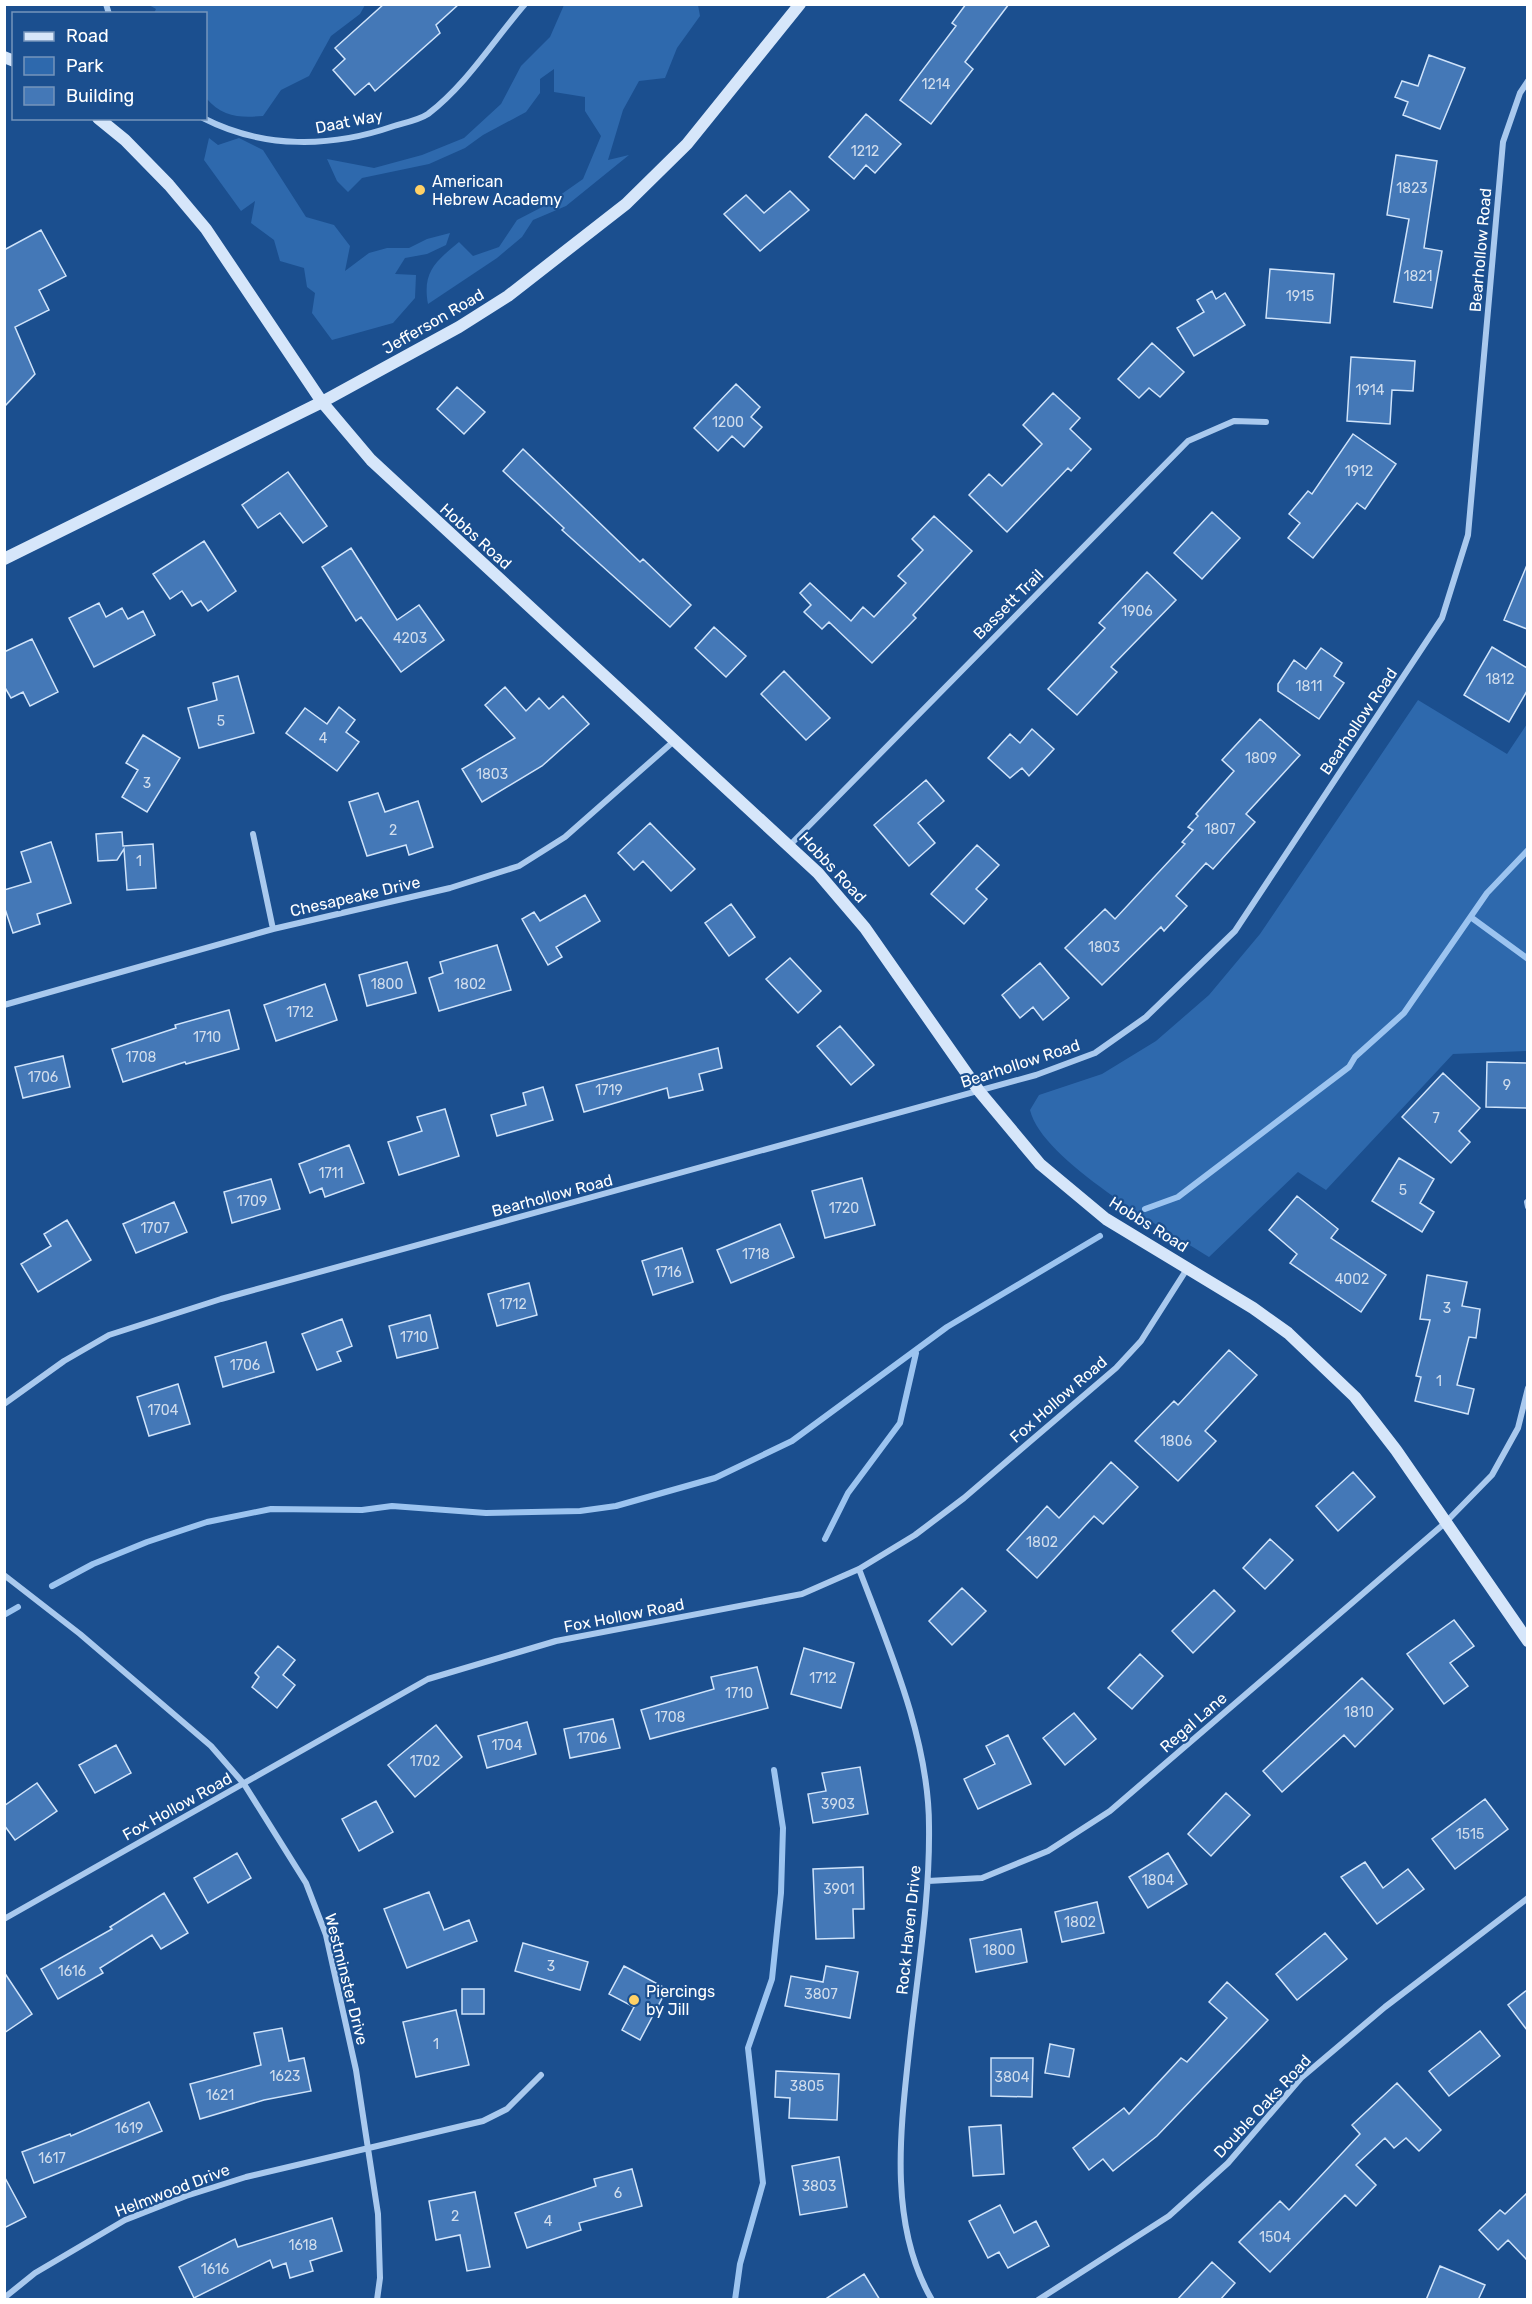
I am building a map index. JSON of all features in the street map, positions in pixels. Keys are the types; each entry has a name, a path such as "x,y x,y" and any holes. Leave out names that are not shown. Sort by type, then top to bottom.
{"street":[{"name":"Daat Way","path":"207,120 225,129 254,138 302,144 370,135 426,115 463,82 525,4"},
{"name":"Jefferson Road","path":"4,559 322,402 459,327 508,296 626,204 687,144 800,4"},
{"name":"Bearhollow Road","path":"4,1404 64,1361 109,1335 221,1299 979,1091 1095,1053 1146,1017 1235,931 1442,618 1468,535 1503,142 1520,93 1527,81"},
{"name":"Hobbs Road","path":"100,120 125,140 169,185 206,229 322,402 371,460 819,873 865,928 979,1091 1018,1141 1064,1185 1107,1219 1253,1308 1316,1357 1355,1397 1396,1450 1527,1641"},
{"name":"Bassett Trail","path":"790,845 1188,441 1234,421 1266,422"},
{"name":"Chesapeake Drive","path":"4,1005 273,929 450,888 519,866 565,837 674,741"},
{"path":"253,834 273,929"},
{"path":"1527,1202 1527,1207"},
{"name":"Fox Hollow Road","path":"4,1919 428,1679 556,1641 802,1594 859,1569 915,1535 964,1498 1116,1368 1141,1341 1188,1268"},
{"name":"Regal Lane","path":"928,1881 982,1878 1048,1851 1110,1811 1445,1523 1492,1475 1518,1428 1527,1388"},
{"name":"Rock Haven Drive","path":"859,1569 909,1706 921,1761 929,1823 928,1881 902,2118 901,2175 908,2238 923,2284 932,2300"},
{"name":"Westminster Drive","path":"4,1575 163,1703 211,1746 244,1784 306,1883 326,1935 356,2070 378,2214 380,2278 377,2300"},
{"name":"Double Oaks Road","path":"1038,2300 1169,2216 1228,2163 1301,2078 1385,2007 1527,1898"},
{"name":"Helmwood Drive","path":"4,2298 35,2273 125,2220 246,2177 483,2121 507,2109 542,2075"}],"green space":[{"path":"149,5 365,5 360,14 331,36 309,76 281,90 263,116 247,117 225,113 207,99 207,12 154,12 156,9"},
{"path":"564,5 698,5 700,16 677,48 665,78 639,81 623,110 608,160 629,155 566,206 533,220 522,237 497,258 428,304 429,275 444,255 459,242 473,256 499,247 517,220 546,205 583,179 601,136 585,111 585,97 554,92 554,69 540,79 540,93 526,112 483,135 465,148 429,164 362,178 348,192 337,181 327,159 374,168 422,155 464,138 501,104 521,66 550,37"},
{"path":"209,138 218,145 239,138 263,150 306,217 334,225 350,246 345,271 369,253 387,248 409,248 427,239 450,233 446,245 427,254 405,258 395,274 416,275 415,298 393,323 332,340 312,313 315,293 307,287 304,268 280,261 274,240 251,223 255,201 241,211 204,160"},
{"path":"1418,700 1507,754 1527,724 1527,1051 1453,1054 1326,1190 1298,1172 1209,1257 1136,1212 1080,1172 1039,1130 1030,1110 1039,1095 1102,1074 1156,1041 1209,995 1260,934"}],"building":[{"path":"384,4 459,4 436,25 440,33 375,91 369,83 355,95 333,70 345,59 335,48"},
{"path":"966,4 1009,4 965,62 973,69 931,124 900,100 956,26 952,23"},
{"path":"1429,55 1465,68 1440,129 1403,115 1408,102 1395,97 1402,81 1418,86"},
{"path":"866,114 901,144 875,173 866,165 854,179 829,157"},
{"path":"1396,155 1437,161 1424,248 1442,251 1432,308 1394,302 1409,219 1387,215"},
{"path":"790,191 809,210 760,251 724,214 746,195 764,213"},
{"path":"41,230 66,276 39,290 49,310 15,327 35,374 4,407 4,250"},
{"path":"1270,269 1334,274 1330,323 1266,318"},
{"path":"1212,291 1216,299 1225,293 1245,325 1194,356 1177,328 1204,312 1197,300"},
{"path":"1152,343 1184,372 1160,397 1149,388 1139,398 1118,379"},
{"path":"1351,357 1415,361 1413,391 1392,390 1390,424 1347,421"},
{"path":"736,384 760,407 751,417 762,427 744,447 732,436 718,451 694,428"},
{"path":"457,387 485,412 464,434 437,409"},
{"path":"1053,393 1080,418 1070,429 1091,449 1071,471 1068,468 1007,532 969,495 989,474 1002,486 1042,444 1023,425"},
{"path":"1353,434 1396,464 1365,509 1357,503 1313,558 1288,538 1300,523 1289,514 1308,491 1312,494"},
{"path":"523,449 640,562 643,559 691,605 670,627 562,530 564,528 503,471"},
{"path":"288,472 327,526 303,543 280,513 258,528 242,505"},
{"path":"1212,512 1240,538 1202,579 1174,553"},
{"path":"934,516 972,551 913,615 916,618 872,663 829,622 822,629 804,612 811,605 800,593 810,583 851,621 863,607 874,617 906,583 898,576 923,550 912,539"},
{"path":"204,541 236,591 208,611 201,601 192,606 182,591 170,599 153,574"},
{"path":"351,548 397,620 419,605 444,640 401,672 361,617 356,621 322,567"},
{"path":"1527,565 1527,629 1504,620"},
{"path":"1147,572 1176,600 1111,667 1117,672 1077,715 1048,689 1105,628 1099,623"},
{"path":"99,603 106,617 122,608 128,619 143,611 155,635 94,667 69,618"},
{"path":"714,627 746,656 726,677 695,648"},
{"path":"32,639 58,692 30,706 23,692 11,698 4,686 4,652"},
{"path":"1492,647 1527,668 1527,691 1509,722 1464,695"},
{"path":"1321,648 1342,663 1334,676 1344,683 1319,719 1278,691 1278,684 1294,660 1306,669"},
{"path":"784,671 830,718 806,740 761,694"},
{"path":"238,676 254,733 199,748 188,708 217,700 213,683"},
{"path":"505,687 526,711 539,698 549,709 563,696 589,724 542,766 482,802 462,769 515,738 485,705"},
{"path":"339,707 355,720 346,732 359,742 337,771 286,733 305,708 327,724"},
{"path":"1260,719 1300,755 1246,814 1255,822 1213,869 1206,863 1176,896 1187,906 1164,931 1161,927 1102,985 1065,948 1105,909 1115,919 1185,844 1182,842 1193,830 1188,827 1198,816 1196,814 1234,771 1222,760"},
{"path":"1032,729 1054,749 1029,776 1022,768 1010,778 988,758 1010,734 1020,743"},
{"path":"143,735 180,758 147,812 122,797 138,770 126,763"},
{"path":"926,780 944,801 918,823 935,843 909,866 874,825"},
{"path":"378,793 385,812 418,801 433,847 409,855 406,845 367,856 349,802"},
{"path":"650,823 695,869 671,891 643,861 634,870 618,853"},
{"path":"122,832 123,846 153,844 156,888 127,890 124,849 117,860 98,861 96,834"},
{"path":"51,842 71,903 37,914 40,924 13,933 4,906 4,890 31,882 21,852"},
{"path":"977,845 999,865 976,889 987,899 964,924 931,894"},
{"path":"585,895 600,921 556,947 562,957 548,965 522,919 534,912 540,921"},
{"path":"731,904 755,937 729,956 705,923"},
{"path":"497,945 511,990 439,1011 429,978 443,973 440,962"},
{"path":"790,958 821,991 798,1013 766,979"},
{"path":"407,962 416,993 367,1006 359,975"},
{"path":"1040,963 1069,998 1043,1020 1033,1007 1020,1018 1002,995"},
{"path":"325,984 337,1020 276,1041 264,1005"},
{"path":"229,1010 239,1049 186,1064 185,1062 123,1082 112,1049 176,1028 175,1025"},
{"path":"840,1026 874,1065 851,1085 817,1046"},
{"path":"718,1048 722,1068 699,1074 703,1090 669,1098 667,1088 584,1112 576,1085"},
{"path":"63,1056 70,1087 23,1098 15,1067"},
{"path":"1487,1062 1527,1063 1527,1108 1486,1107"},
{"path":"1443,1073 1480,1108 1459,1131 1470,1142 1451,1163 1402,1117"},
{"path":"543,1087 553,1120 497,1136 491,1115 526,1105 523,1093"},
{"path":"445,1109 459,1156 399,1175 388,1142 422,1131 417,1117"},
{"path":"349,1145 364,1183 325,1197 322,1188 310,1193 299,1164"},
{"path":"1399,1158 1434,1179 1420,1203 1434,1212 1422,1232 1372,1201"},
{"path":"862,1178 875,1225 825,1238 812,1191"},
{"path":"271,1179 280,1209 232,1223 224,1192"},
{"path":"1297,1196 1338,1229 1331,1238 1386,1275 1361,1312 1290,1263 1297,1254 1269,1230"},
{"path":"174,1202 187,1232 136,1253 123,1224"},
{"path":"67,1220 91,1260 38,1292 21,1264 51,1246 44,1234"},
{"path":"780,1224 794,1257 731,1283 717,1250"},
{"path":"682,1248 693,1282 653,1295 642,1261"},
{"path":"1427,1275 1467,1282 1462,1306 1480,1309 1476,1338 1469,1337 1457,1385 1474,1389 1468,1414 1415,1401 1421,1377 1416,1376 1430,1320 1420,1319"},
{"path":"529,1283 537,1315 497,1326 488,1294"},
{"path":"430,1315 438,1348 397,1358 389,1326"},
{"path":"342,1319 352,1346 337,1352 341,1361 317,1370 302,1334"},
{"path":"266,1342 274,1372 223,1387 215,1357"},
{"path":"1229,1350 1257,1375 1205,1431 1216,1441 1178,1481 1135,1441 1174,1401 1178,1405"},
{"path":"178,1384 190,1424 149,1436 137,1397"},
{"path":"1111,1462 1138,1487 1103,1524 1094,1516 1037,1578 1007,1550 1047,1506 1059,1518"},
{"path":"1353,1472 1375,1497 1338,1531 1316,1506"},
{"path":"1270,1539 1293,1560 1265,1589 1243,1568"},
{"path":"962,1588 986,1611 952,1645 929,1621"},
{"path":"1214,1590 1235,1611 1193,1653 1172,1631"},
{"path":"1454,1620 1474,1646 1450,1663 1468,1686 1444,1704 1407,1654"},
{"path":"278,1646 295,1660 283,1675 295,1685 277,1708 252,1687 259,1677 255,1673"},
{"path":"804,1648 854,1663 841,1708 791,1694"},
{"path":"1140,1654 1163,1676 1132,1709 1108,1688"},
{"path":"757,1667 768,1708 650,1739 641,1710 714,1689 711,1677"},
{"path":"1362,1678 1393,1709 1355,1747 1344,1735 1282,1792 1263,1771"},
{"path":"1074,1713 1096,1739 1065,1765 1043,1738"},
{"path":"613,1719 620,1748 570,1758 564,1729"},
{"path":"527,1722 536,1754 487,1768 478,1736"},
{"path":"436,1725 462,1757 415,1797 388,1765"},
{"path":"1008,1735 1031,1784 978,1809 964,1779 995,1764 986,1746"},
{"path":"116,1745 131,1773 95,1793 79,1765"},
{"path":"860,1767 868,1814 813,1823 808,1794 826,1791 822,1773"},
{"path":"37,1783 57,1811 15,1840 4,1825 4,1806"},
{"path":"1226,1793 1250,1815 1211,1856 1188,1834"},
{"path":"1485,1799 1508,1829 1455,1869 1432,1839"},
{"path":"376,1801 393,1832 359,1851 342,1819"},
{"path":"237,1853 251,1878 208,1903 194,1878"},
{"path":"1168,1853 1187,1884 1148,1908 1129,1877"},
{"path":"1365,1862 1383,1888 1408,1869 1424,1889 1377,1924 1341,1877"},
{"path":"863,1867 864,1909 853,1909 854,1938 816,1939 813,1869"},
{"path":"429,1892 444,1930 469,1920 477,1941 407,1968 384,1909"},
{"path":"164,1893 188,1933 161,1949 152,1935 100,1968 103,1973 58,1999 41,1969 112,1929 110,1927"},
{"path":"1097,1902 1104,1933 1062,1942 1055,1912"},
{"path":"1021,1929 1027,1962 976,1972 970,1939"},
{"path":"1325,1933 1347,1959 1297,2000 1276,1974"},
{"path":"523,1943 588,1962 580,1990 515,1971"},
{"path":"624,1966 667,1989 640,2040 622,2030 634,2007 609,1994"},
{"path":"826,1966 858,1972 850,2018 785,2006 791,1976 823,1982"},
{"path":"4,1972 32,2014 4,2033"},
{"path":"1227,1982 1268,2020 1157,2136 1113,2171 1103,2159 1089,2170 1073,2148 1124,2108 1129,2114 1181,2058 1187,2062 1227,2018 1209,2002"},
{"path":"462,1989 484,1989 484,2014 462,2014"},
{"path":"1527,1990 1527,2030 1508,2005"},
{"path":"456,2010 469,2065 416,2077 403,2022"},
{"path":"282,2028 289,2061 304,2058 311,2091 264,2100 200,2119 190,2084 261,2065 254,2033"},
{"path":"1480,2031 1500,2056 1449,2096 1429,2071"},
{"path":"1050,2044 1074,2049 1069,2077 1045,2073"},
{"path":"991,2058 1033,2058 1032,2097 991,2096"},
{"path":"776,2071 839,2074 837,2120 789,2118 790,2098 775,2097"},
{"path":"1397,2083 1441,2130 1419,2151 1406,2138 1394,2148 1385,2138 1356,2165 1376,2185 1356,2206 1345,2195 1270,2272 1239,2242 1280,2201 1289,2210 1360,2134 1352,2125"},
{"path":"149,2102 162,2131 34,2183 22,2152 70,2134 71,2136"},
{"path":"1001,2125 1004,2174 973,2176 969,2127"},
{"path":"839,2157 847,2207 800,2215 792,2166"},
{"path":"632,2169 642,2206 579,2223 581,2230 527,2248 515,2213 596,2186 594,2179"},
{"path":"4,2176 26,2217 4,2228"},
{"path":"475,2192 490,2267 467,2271 460,2235 436,2240 429,2201"},
{"path":"1527,2193 1527,2260 1508,2240 1498,2250 1479,2230 1500,2210 1505,2214"},
{"path":"1000,2205 1014,2233 1036,2221 1049,2246 1008,2268 999,2252 988,2258 969,2221"},
{"path":"332,2218 342,2251 310,2261 313,2271 290,2278 286,2263 273,2268 270,2260 194,2298 179,2267 235,2239 238,2247"},
{"path":"1212,2262 1235,2283 1220,2300 1177,2300"},
{"path":"1440,2266 1485,2285 1478,2300 1426,2300"},
{"path":"864,2274 880,2300 824,2300"}],"waterway":[{"path":"1145,1209 1178,1197 1349,1067 1355,1057 1404,1013 1487,893 1528,850"},
{"path":"1472,918 1528,959"},
{"path":"52,1586 93,1564 147,1542 207,1522 271,1509 362,1510 392,1506 486,1513 580,1511 616,1506 715,1478 792,1441 947,1327 1100,1236"},
{"path":"825,1539 848,1493 900,1423 916,1353"},
{"path":"4,1615 18,1607"},
{"path":"735,2300 740,2264 763,2183 748,2048 772,1979 781,1893 783,1828 774,1770"}],"place":[{"name":"American Hebrew Academy","path":"420,190"},
{"name":"Piercings by Jill","path":"634,2000"}]}
